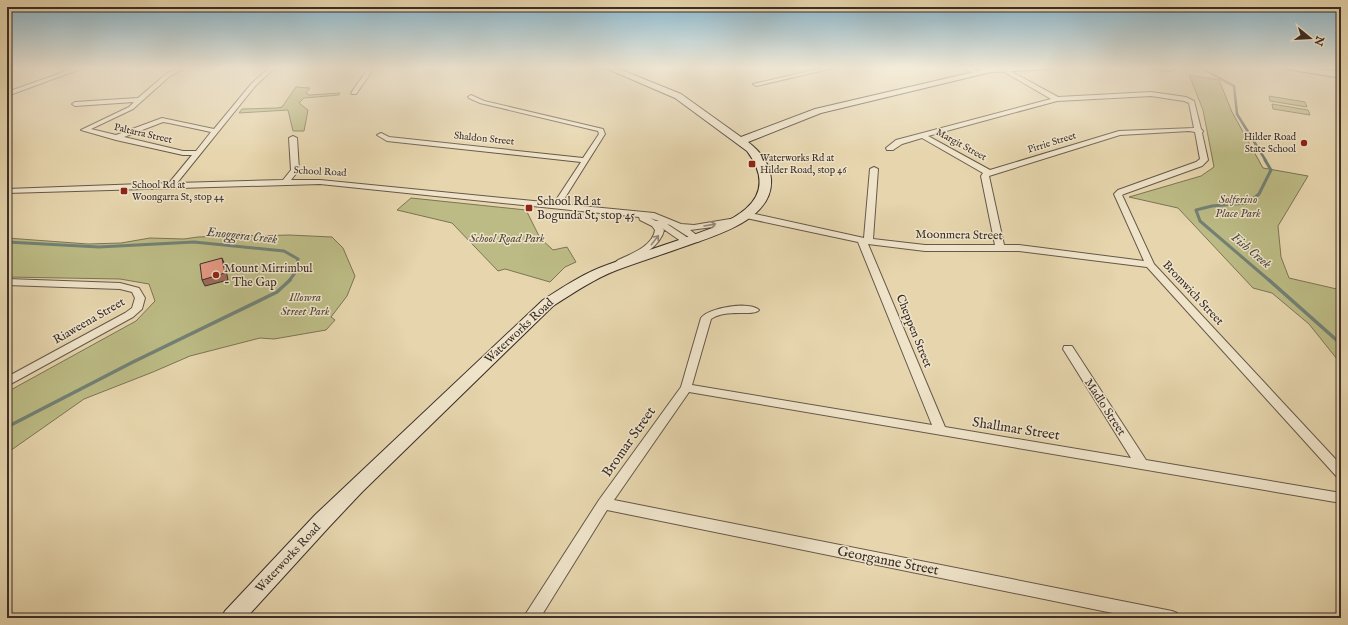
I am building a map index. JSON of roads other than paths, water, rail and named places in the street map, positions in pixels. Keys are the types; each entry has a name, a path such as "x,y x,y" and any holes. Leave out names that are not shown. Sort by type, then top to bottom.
{"main road":[{"name":"Waterworks Road","path":"232,618 350,492 548,303 576,285 610,268 725,228 742,218 758,205 766,185 766,176 758,158 751,149 678,96"},
{"path":"740,141 818,111 880,96"}],"street":[{"path":"75,104 139,100 143,96"},
{"path":"171,186 244,96"},
{"path":"1052,96 1057,99"},
{"name":"Bromwich Street","path":"1057,99 1110,96"},
{"name":"Bromwich Street","path":"1166,96 1186,99 1192,102 1205,157 1202,162 1118,194 1150,265 1341,473"},
{"path":"470,97 482,102 601,130 602,134 556,206"},
{"path":"890,148 899,142 1057,99"},
{"name":"Paltarra Street","path":"139,100 131,108 124,112 84,130 183,153 198,153"},
{"path":"116,138 162,120 169,120 215,131"},
{"name":"Pirrie Street","path":"989,172 1119,133 1189,129 1200,131"},
{"name":"Shaldon Street","path":"381,135 387,139 585,160"},
{"name":"Margit Street","path":"923,136 989,172"},
{"path":"285,182 295,170 292,138"},
{"path":"865,240 874,169"},
{"path":"989,172 985,176 1000,248"},
{"name":"School Road","path":"7,191 320,182 656,216 681,227 693,240"},
{"name":"School Road","path":"630,214 666,226 693,240"},
{"path":"610,268 650,246 656,240 659,233 657,227 652,222 643,218"},
{"path":"681,227 694,228 742,218"},
{"name":"Moonmera Street","path":"742,218 865,240 925,248 1019,248 1150,265"},
{"name":"Cheppen Street","path":"865,240 941,432"},
{"name":"Riaweena Street","path":"7,282 120,286 136,290 140,298 137,309 129,315 7,382"},
{"name":"Bromar Street","path":"531,618 604,504 686,388 706,318 712,313 722,310 754,310"},
{"name":"Madlo Street","path":"1068,349 1142,465"},
{"name":"Shallmar Street","path":"686,388 1341,498"},
{"name":"Georganne Street","path":"604,504 1172,618"}],"waterway":[{"name":"Fish Creek","path":"1235,96 1237,114 1266,161"},
{"name":"Fish Creek","path":"1265,160 1271,170 1259,194 1248,203 1212,206 1196,210 1200,221 1270,281"},
{"name":"Enoggera Creek","path":"7,242 99,247 194,242 284,251 298,259 297,270 289,281"},
{"name":"Fish Creek","path":"1269,280 1341,344"},
{"name":"Enoggera Creek","path":"7,427 133,362 277,292 289,281"}],"place":[{"name":"Hilder Road State School","path":"1304,143"},
{"name":"Waterworks Rd at Hilder Road, stop 46","path":"752,164"},
{"name":"School Rd at Woongarra St, stop 44","path":"124,191"},
{"name":"School Rd at Bogunda St, stop 45","path":"529,208"},
{"name":"Mount Mirrimbul - The Gap","path":"216,275"}],"park label":[{"name":"Solferino Place Park","path":"1238,206"},
{"name":"School Road Park","path":"507,238"},
{"name":"Illowra Street Park","path":"305,304"}]}
